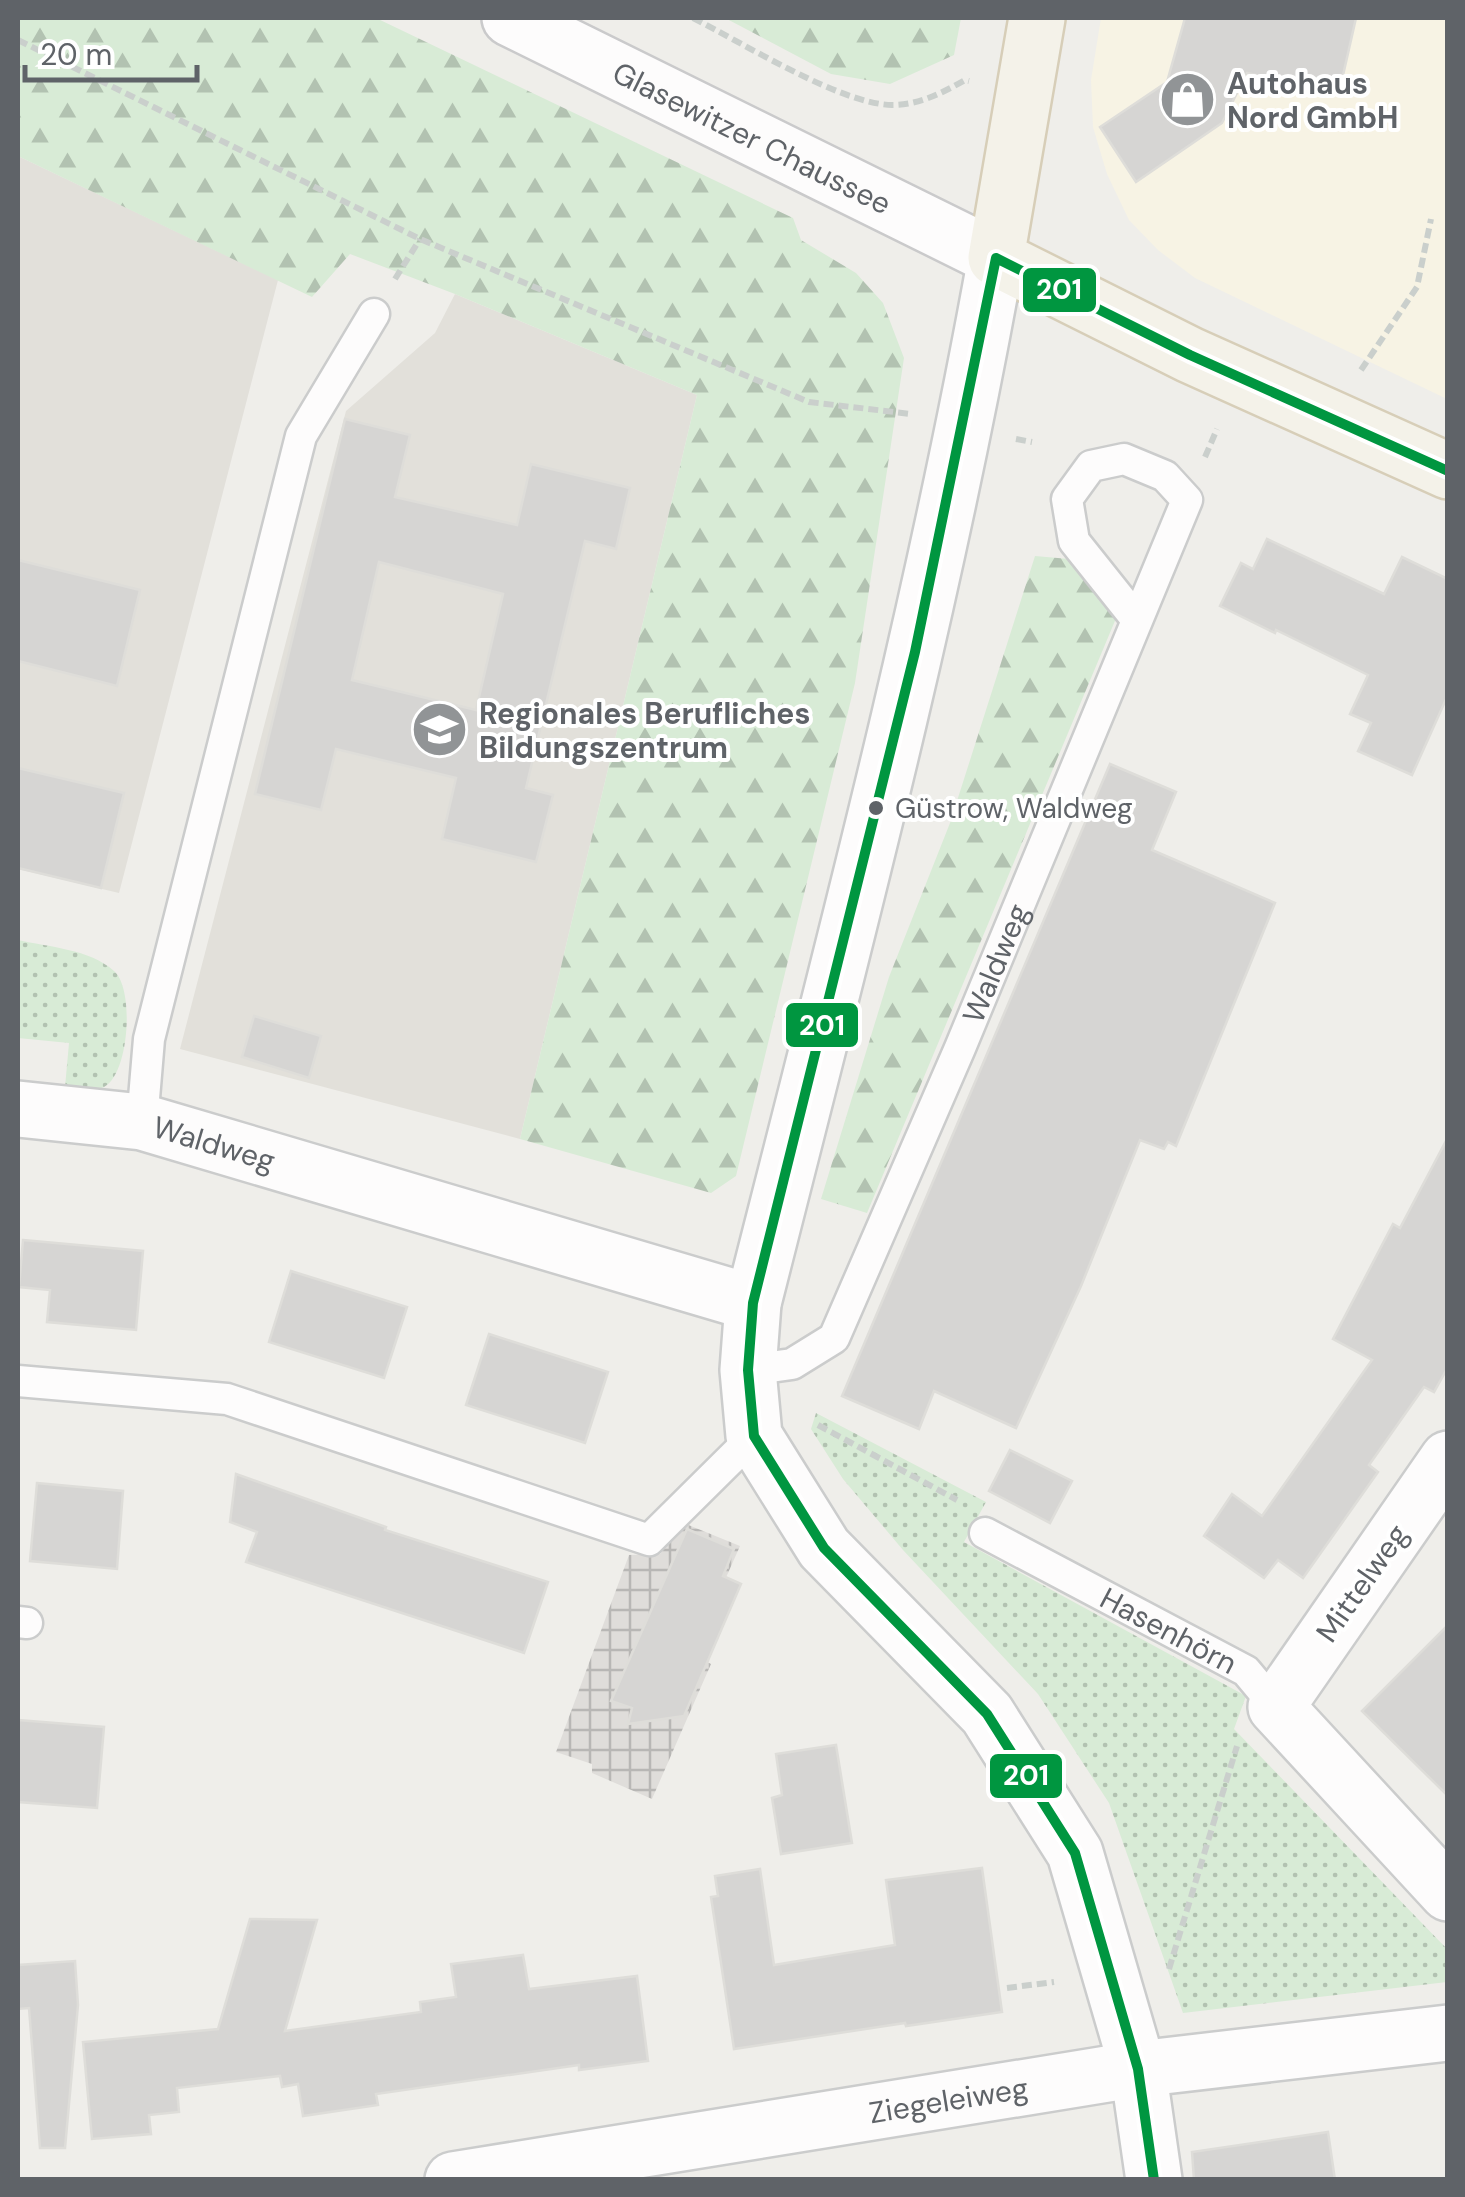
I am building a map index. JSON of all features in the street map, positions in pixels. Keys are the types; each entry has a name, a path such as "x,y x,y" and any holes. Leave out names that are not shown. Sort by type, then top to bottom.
{"main road":[{"path":"1038,18 996,258 1190,355 1448,471"}],"street":[{"name":"Glasewitzer Chaussee","path":"510,18 996,258"},
{"path":"996,258 966,427 873,831 753,1302 748,1370 779,1426 824,1548 987,1714 1075,1853 1138,2069 1154,2180"},
{"name":"Waldweg","path":"18,1109 142,1122 753,1302"},
{"name":"Mittelweg","path":"1276,1708 1448,1459"},
{"name":"Hasenhörn","path":"1276,1708 1448,1893"},
{"name":"Ziegeleiweg","path":"453,2180 527,2174 1138,2069 1448,2033"}],"lane":[{"path":"142,1122 149,1039 301,436 374,314"},
{"name":"Waldweg","path":"748,1370 792,1364 834,1338 968,1030 1137,620 1186,500 1165,476 1124,459 1091,466 1067,499 1074,541 1137,620"},
{"path":"18,1381 227,1399 649,1540 779,1426"},
{"name":"Hasenhörn","path":"985,1533 1246,1671 1276,1708"}],"path":[{"path":"694,18 856,100 895,105 935,97 965,80 1024,92"},
{"path":"18,40 420,239 809,402 910,414 1032,442"},
{"path":"1361,371 1417,287 1430,219"},
{"path":"779,1426 970,1508 985,1533"},
{"path":"1168,1970 1238,1744 1276,1708"},
{"path":"1007,1988 1062,1981"}],"shaded area":[{"name":"Autohaus Nord GmbH","path":"1101,18 1447,18 1447,399 1195,278 1158,250 1129,220 1107,174 1093,127 1091,80"},
{"path":"18,156 278,280 119,893 18,869"},
{"name":"Regionales Berufliches Bildungszentrum","path":"455,294 697,395 520,1139 180,1049 346,411 435,333"},
{"path":"686,1524 740,1546 692,1654 711,1664 652,1799 592,1773 592,1764 556,1752 629,1555 660,1554"}],"green space":[{"path":"18,18 376,18 793,218 801,240 856,273 883,303 904,358 855,683 736,1176 711,1193 520,1139 697,395 350,254 312,297 18,156"},
{"path":"725,18 961,18 954,55 890,84 831,74"},
{"path":"1035,556 1069,559 1117,616 867,1213 821,1199 889,977 950,823"},
{"path":"18,940 93,958 114,971 121,981 127,1012 124,1050 112,1079 104,1087 65,1087 69,1043 18,1038"},
{"path":"816,1413 986,1502 964,1542 1246,1696 1234,1729 1447,1949 1447,1982 1183,2013 1109,1803 1038,1694 903,1550 843,1479 811,1429"}],"building":[{"name":"Autohaus Nord GmbH","path":"1185,18 1356,18 1339,93 1247,73 1222,123 1136,182 1100,127 1167,82"},
{"path":"345,419 410,435 395,497 517,525 531,464 630,488 616,549 585,541 526,788 553,795 536,862 442,839 456,778 336,749 321,810 255,794","holes":["379,562 503,594 476,710 352,680"]},
{"path":"1267,539 1384,594 1402,557 1448,579 1447,697 1412,775 1358,751 1371,723 1350,714 1368,675 1220,606 1241,563 1253,569"},
{"path":"18,560 140,590 117,686 18,661"},
{"path":"1110,764 1176,792 1152,850 1275,903 1176,1146 1168,1142 1164,1149 1140,1140 1081,1286 1016,1428 934,1391 919,1429 842,1396"},
{"path":"18,768 124,793 101,888 18,868"},
{"path":"254,1016 321,1036 309,1078 242,1057"},
{"path":"1448,1137 1448,1367 1434,1392 1424,1387 1369,1465 1378,1472 1303,1578 1278,1560 1264,1578 1204,1536 1232,1494 1262,1516 1372,1360 1333,1339 1393,1224 1400,1228"},
{"path":"23,1240 143,1251 136,1330 47,1322 50,1290 19,1287"},
{"path":"291,1271 407,1307 384,1378 269,1342"},
{"path":"489,1334 608,1372 585,1443 466,1405"},
{"path":"1010,1450 1072,1481 1050,1523 989,1491"},
{"path":"236,1474 386,1527 385,1530 548,1582 524,1653 246,1562 257,1532 230,1522"},
{"path":"37,1483 123,1491 117,1569 30,1561"},
{"path":"687,1529 734,1549 723,1576 741,1584 684,1716 628,1724 632,1708 611,1701"},
{"path":"1448,1625 1448,1796 1362,1711"},
{"path":"18,1720 104,1727 97,1808 18,1802"},
{"path":"836,1745 852,1843 781,1854 772,1798 782,1795 776,1754"},
{"path":"982,1868 1002,2012 734,2049 711,1897 718,1896 715,1876 760,1869 774,1965 895,1945 886,1880"},
{"path":"250,1919 317,1920 285,2031 421,2012 420,2002 456,1997 451,1964 523,1955 529,1989 637,1976 648,2061 579,2070 579,2065 376,2094 378,2105 303,2116 298,2084 282,2087 280,2076 177,2088 179,2112 149,2115 151,2134 92,2139 83,2042 218,2029"},
{"path":"75,1961 78,2005 65,2148 40,2148 29,2008 18,2009 18,1965"},
{"path":"1328,2132 1335,2180 1194,2180 1192,2152"}],"transit line":[{"name":"201","path":"1154,2180 1138,2069 1075,1853 987,1714 824,1548 754,1436 748,1370 753,1303 915,652 996,258 1190,355 1448,471"}],"place":[{"name":"Autohaus Nord GmbH","path":"1188,100"},
{"name":"Regionales Berufliches Bildungszentrum","path":"440,730"},
{"name":"Güstrow, Waldweg","path":"876,808"}]}
